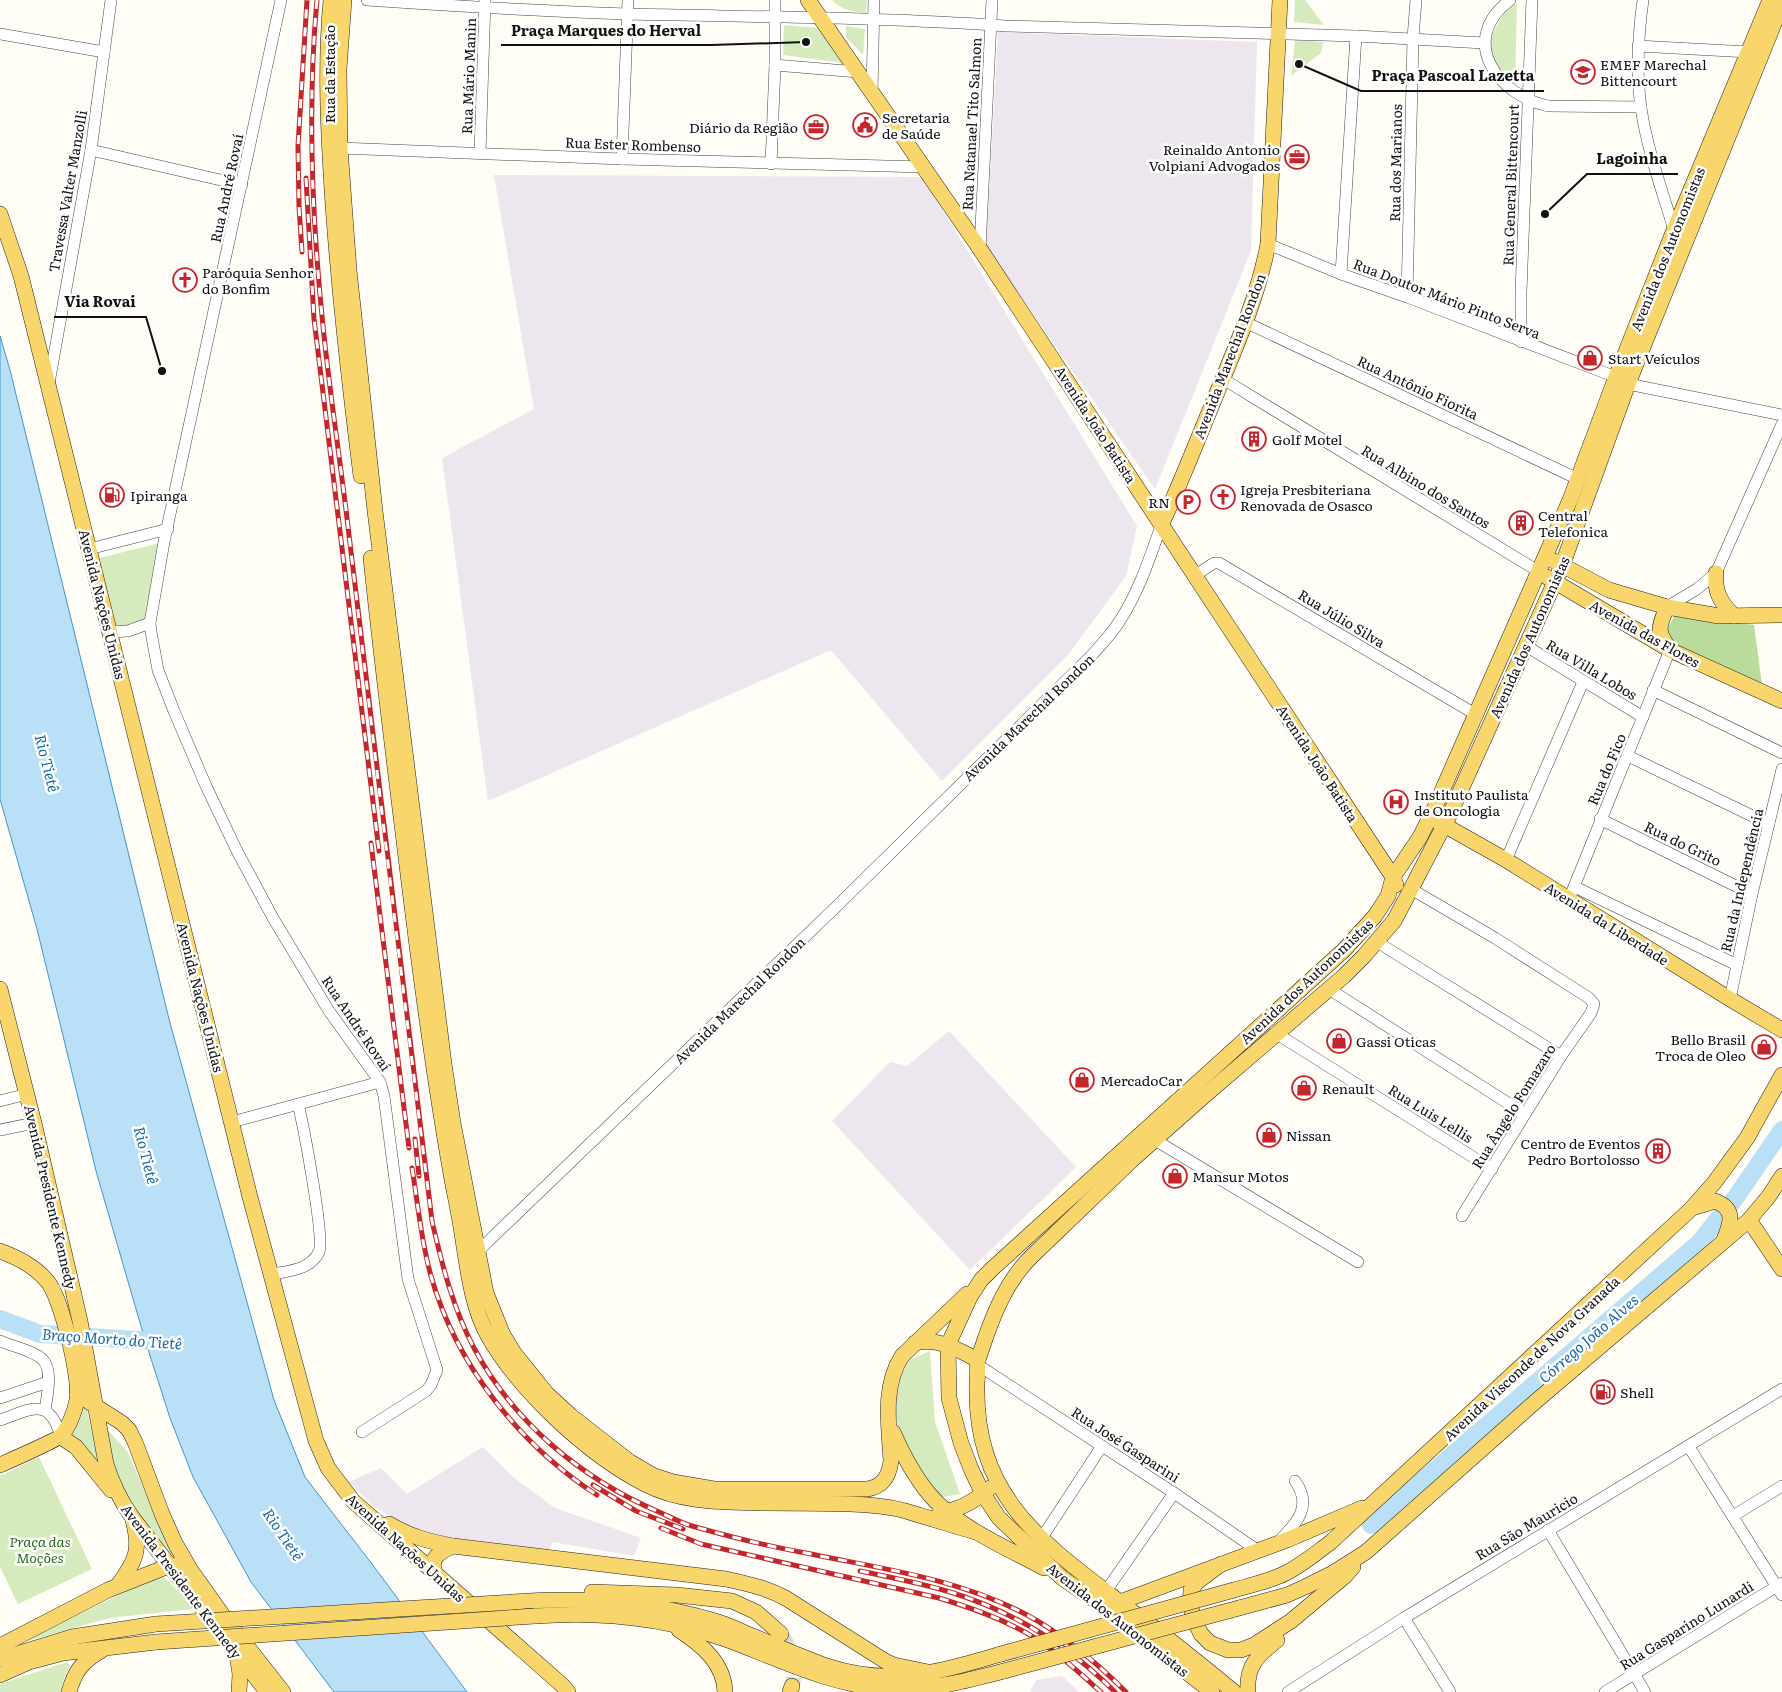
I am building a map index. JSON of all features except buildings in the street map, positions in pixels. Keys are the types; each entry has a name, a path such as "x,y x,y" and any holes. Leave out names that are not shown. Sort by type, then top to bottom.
{"main road":[{"name":"Rua da Estação","path":"331,0 329,19 334,149"},
{"name":"Rua da Estação","path":"334,149 344,0"},
{"name":"Avenida João Batista","path":"808,0 980,249 1162,523 1194,576 1393,877"},
{"name":"Avenida Marechal Rondon","path":"1162,523 1245,322 1268,244 1280,0"},
{"name":"Avenida dos Autonomistas","path":"1234,1692 1182,1649 1066,1561 1041,1539 1014,1507 997,1482 986,1456 980,1434 976,1409 978,1363 998,1304 1022,1266 1048,1238 1155,1140 1351,970 1394,921 1445,824 1562,566 1622,380 1674,230 1749,52 1779,6"},
{"name":"Avenida dos Autonomistas","path":"1212,1692 1098,1602 1062,1578 999,1518 983,1494 971,1470 961,1443 949,1398 948,1345 966,1305 981,1280 1344,950 1375,916 1388,896 1393,877 1420,837 1430,817 1538,572 1622,380 1779,6"},
{"path":"334,149 424,907 480,1318 486,1333 509,1368 538,1401 570,1431 622,1470 644,1483 677,1496 717,1502 849,1504 911,1512 948,1512 966,1505 997,1482"},
{"name":"Avenida Nações Unidas","path":"0,214 20,276 250,1197 316,1441 328,1468 352,1501 567,1690"},
{"path":"1545,556 1609,590 1667,607 1706,614 1734,616 1782,615"},
{"name":"Avenida das Flores","path":"1538,572 1670,650 1782,701"},
{"path":"1716,573 1716,590 1720,600 1734,616"},
{"path":"1576,594 1621,604 1667,607"},
{"path":"1667,607 1659,628 1661,637 1670,650"},
{"name":"Avenida da Liberdade","path":"1430,817 1506,860 1572,893 1730,999 1782,1030"},
{"path":"1393,877 1396,885 1397,899 1394,921"},
{"name":"Avenida Presidente Kennedy","path":"0,989 34,1123 80,1321 106,1464 119,1498 132,1517 171,1565 267,1692"},
{"name":"Avenida Visconde de Nova Granada","path":"929,1684 1001,1654 1264,1582 1286,1573 1307,1561 1331,1542 1696,1207 1747,1138 1782,1076"},
{"path":"1221,1564 1197,1582 1190,1596 1194,1619 1201,1634 1210,1643 1228,1650 1247,1649 1291,1621 1345,1576 1366,1552 1542,1396 1726,1236 1749,1220 1769,1196 1782,1176"},
{"path":"1696,1207 1715,1201 1724,1205 1731,1219 1726,1236"},
{"path":"1749,1220 1782,1270"},
{"path":"0,1250 22,1260 37,1270 49,1283 62,1311 77,1390 74,1409 61,1437 0,1465"},
{"path":"472,1257 492,1312 503,1335 525,1369 547,1394 571,1416 630,1462 654,1476 684,1485 714,1489 873,1488 884,1481 890,1469 891,1461 888,1419 892,1378 896,1366 902,1356 981,1280"},
{"path":"915,1343 927,1341 948,1345 978,1363"},
{"name":"Avenida Presidente Kennedy","path":"77,1390 89,1402 122,1423 128,1430 135,1442 162,1514 175,1543 190,1569 224,1618 283,1692"},
{"path":"888,1419 914,1475 930,1495 948,1512 976,1532 1062,1578"},
{"path":"61,1437 76,1447 119,1498"},
{"path":"352,1501 405,1534 453,1546 709,1577 771,1590 885,1661 929,1684"},
{"path":"1120,1602 1276,1543 1372,1503"},
{"path":"911,1512 976,1532"},
{"path":"118,1585 137,1552 138,1537 132,1517"},
{"path":"435,1574 433,1565 435,1558 439,1552 453,1546"},
{"path":"0,1675 29,1662 63,1653 156,1642 535,1616 603,1615 637,1618 692,1629 725,1639 805,1670 844,1681 887,1689 1004,1671 1287,1595 1331,1574 1366,1552"},
{"path":"0,1646 118,1585 171,1565 185,1566 190,1569"},
{"path":"532,1601 542,1595 553,1593 606,1591 732,1601 756,1612 781,1634"},
{"path":"0,1659 72,1637 156,1624 532,1601 603,1601 677,1610 718,1621 827,1666 850,1672 903,1677 929,1684"},
{"path":"1248,1692 1247,1680 1254,1662 1286,1631 1291,1621"},
{"path":"670,1624 708,1652 716,1663 724,1681 725,1692"},
{"path":"69,1692 80,1666 90,1657 108,1647"},
{"path":"237,1654 240,1674 239,1692"}],"street":[{"name":"Travessa Valter Manzolli","path":"48,387 91,150 112,0"},
{"name":"Rua André Rovaí","path":"282,0 168,529 150,623 154,655 174,711 206,786 238,853 273,918 329,1011 380,1082 388,1118 408,1279 436,1370 435,1378 426,1391 362,1432"},
{"path":"367,0 485,4 627,14 775,18 873,18 991,25 1279,33 1413,38 1484,43"},
{"path":"622,160 628,0"},
{"path":"771,164 775,65 775,0"},
{"path":"872,94 874,0"},
{"name":"Rua Natanael Tito Salmon","path":"980,249 992,0"},
{"name":"Rua dos Marianos","path":"1407,297 1413,38 1416,0"},
{"path":"1510,0 1492,18 1484,43 1487,56 1498,77 1508,87 1528,99 1548,106 1641,106"},
{"name":"Rua General Bittencourt","path":"1521,342 1521,272 1532,0"},
{"path":"1643,0 1638,46 1641,106 1658,176 1674,230"},
{"name":"Rua Mário Manin","path":"480,153 485,4"},
{"path":"0,34 104,52"},
{"path":"1341,274 1356,36"},
{"path":"1638,46 1749,52"},
{"path":"775,65 858,72"},
{"name":"Rua Ester Rombenso","path":"334,149 480,153 622,160 925,167"},
{"path":"91,150 242,185"},
{"name":"Rua Doutor Mário Pinto Serva","path":"1268,244 1341,274 1407,297 1622,380 1782,415"},
{"name":"Rua Antônio Fiorita","path":"1245,322 1578,479"},
{"name":"Rua Albino dos Santos","path":"1222,379 1538,572"},
{"path":"1667,607 1705,584 1716,573 1782,424"},
{"name":"Avenida Marechal Rondon","path":"472,1257 838,904 1090,657 1118,623 1132,601 1145,572 1162,523"},
{"path":"89,549 168,529"},
{"name":"Rua Júlio Silva","path":"1194,576 1214,563 1219,562 1475,714"},
{"path":"110,632 128,631 150,623"},
{"name":"Rua Villa Lobos","path":"1526,646 1643,717"},
{"name":"Rua do Fico","path":"1572,893 1600,819 1628,756 1670,650"},
{"path":"1506,860 1584,682"},
{"path":"1653,690 1782,753"},
{"path":"1628,756 1768,824"},
{"name":"Rua da Independência","path":"1730,999 1752,894 1782,769"},
{"name":"Rua do Grito","path":"1600,819 1752,894"},
{"name":"Rua Ângelo Fomazaro","path":"1411,889 1495,938 1589,998 1594,1004 1591,1013 1561,1056 1462,1216"},
{"path":"1572,893 1737,965"},
{"path":"1377,942 1561,1056"},
{"path":"1329,989 1525,1114"},
{"name":"Rua Luis Lellis","path":"1277,1034 1492,1169"},
{"path":"232,1122 380,1082"},
{"path":"0,1101 27,1094"},
{"path":"272,1274 295,1270 305,1266 320,1251 320,1234 313,1186 303,1122 298,1104"},
{"path":"0,1130 34,1123"},
{"path":"1155,1140 1358,1262"},
{"path":"3,1344 43,1360 46,1365 48,1382 45,1410"},
{"name":"Rua José Gasparini","path":"978,1363 1257,1550"},
{"path":"0,1398 48,1382"},
{"name":"Rua São Mauricio","path":"1288,1692 1404,1618 1782,1389"},
{"path":"0,1420 37,1408 45,1410 51,1414 57,1423 61,1437"},
{"path":"1041,1539 1102,1446"},
{"path":"1689,1447 1780,1588"},
{"path":"1276,1543 1292,1528 1301,1514 1303,1496 1295,1480"},
{"path":"1733,1516 1782,1486"},
{"path":"1106,1591 1174,1493"},
{"path":"1548,1530 1645,1692"},
{"name":"Rua Gasparino Lunardi","path":"1605,1692 1780,1588"},
{"path":"1404,1618 1450,1692"}],"shaded area":[{"path":"998,32 1257,42 1251,251 1155,489 986,246"},
{"path":"494,175 922,177 1137,526 1126,576 1068,655 942,781 831,650 488,801 442,458 534,409"},
{"path":"949,1031 1076,1167 970,1270 832,1121 890,1062 907,1066"},
{"path":"483,1447 514,1478 555,1508 641,1538 634,1556 553,1542 546,1554 415,1532 375,1507 348,1482 381,1468 407,1494"},
{"path":"1062,1676 1079,1692 1030,1692 1036,1680"}],"green space":[{"path":"832,0 867,0 866,13 844,8"},
{"path":"1295,0 1305,0 1324,25 1294,22"},
{"path":"1517,4 1515,85 1499,74 1491,56 1491,36 1508,6"},
{"path":"784,25 819,28 844,63 783,55"},
{"path":"846,26 865,29 863,55 846,37"},
{"path":"1295,40 1323,42 1321,53 1291,76"},
{"path":"164,542 150,623 110,632 91,560"},
{"path":"1675,615 1754,625 1762,685 1671,645 1667,630"},
{"path":"930,1351 935,1422 960,1494 942,1497 932,1490 901,1439 894,1407 902,1373 910,1360"},
{"path":"82,1405 87,1410 98,1463 68,1435"},
{"path":"104,1426 128,1452 158,1523 176,1557 168,1556 136,1509 112,1466"},
{"name":"Praça das Moções","path":"39,1457 92,1569 18,1604 0,1567 0,1476"},
{"path":"161,1574 179,1592 192,1609 109,1618 23,1642"},
{"path":"67,1662 70,1666 64,1677 61,1692 0,1692 0,1684"}],"water":[{"name":"Rio Tietê","path":"0,336 10,370 170,1023 274,1400 305,1477 467,1692 334,1692 251,1582 193,1477 170,1418 145,1340 96,1171 37,929 0,799"}],"waterway":[{"name":"Córrego João Alves","path":"1371,1525 1699,1243 1736,1197 1782,1130"},
{"name":"Braço Morto do Tietê","path":"0,1319 40,1334 168,1342"}],"tunnel":[{"path":"781,1634 792,1658 794,1672 792,1686"}],"railway":[{"path":"302,252 298,146 307,0"},
{"path":"317,0 312,81 312,163 319,286 326,352 432,1221 449,1286 474,1348 490,1375 509,1401 530,1424 577,1465 631,1499 692,1526 736,1538 893,1570 975,1592 1027,1615 1067,1640 1126,1692"},
{"path":"306,178 314,319 379,851"},
{"path":"371,843 409,1148"},
{"path":"415,1139 419,1176"},
{"path":"412,1168 422,1236 431,1276 442,1309 457,1341 474,1371 494,1400 517,1427 569,1475 597,1495"},
{"path":"593,1485 636,1511 683,1529"},
{"path":"661,1528 701,1544 939,1598 977,1611 1006,1622 1038,1640 1060,1656 1101,1692"},
{"path":"860,1571 950,1592 995,1609 1059,1645 1115,1692"}],"place":[{"name":"Praça Marques do Herval","path":"806,42"},
{"name":"Praça Pascoal Lazetta","path":"1299,64"},
{"name":"EMEF Marechal Bittencourt","path":"1583,72"},
{"name":"Secretaria de Saúde","path":"865,125"},
{"name":"Diário da Região","path":"816,127"},
{"name":"Reinaldo Antonio Volpiani Advogados","path":"1297,157"},
{"name":"Lagoinha","path":"1545,214"},
{"name":"Paróquia Senhor do Bonfim","path":"185,280"},
{"name":"Start Veículos","path":"1590,358"},
{"name":"Via Rovai","path":"162,371"},
{"name":"Golf Motel","path":"1254,439"},
{"name":"Ipiranga","path":"112,495"},
{"name":"Igreja Presbiteriana Renovada de Osasco","path":"1223,497"},
{"name":"RN","path":"1188,502"},
{"name":"Central Telefonica","path":"1521,523"},
{"name":"Instituto Paulista de Oncologia","path":"1396,802"},
{"name":"Gassi Oticas","path":"1339,1041"},
{"name":"Bello Brasil Troca de Oleo","path":"1764,1047"},
{"name":"MercadoCar","path":"1082,1080"},
{"name":"Renault","path":"1304,1088"},
{"name":"Nissan","path":"1269,1135"},
{"name":"Centro de Eventos Pedro Bortolosso","path":"1658,1151"},
{"name":"Mansur Motos","path":"1175,1176"},
{"name":"Shell","path":"1603,1392"}]}
